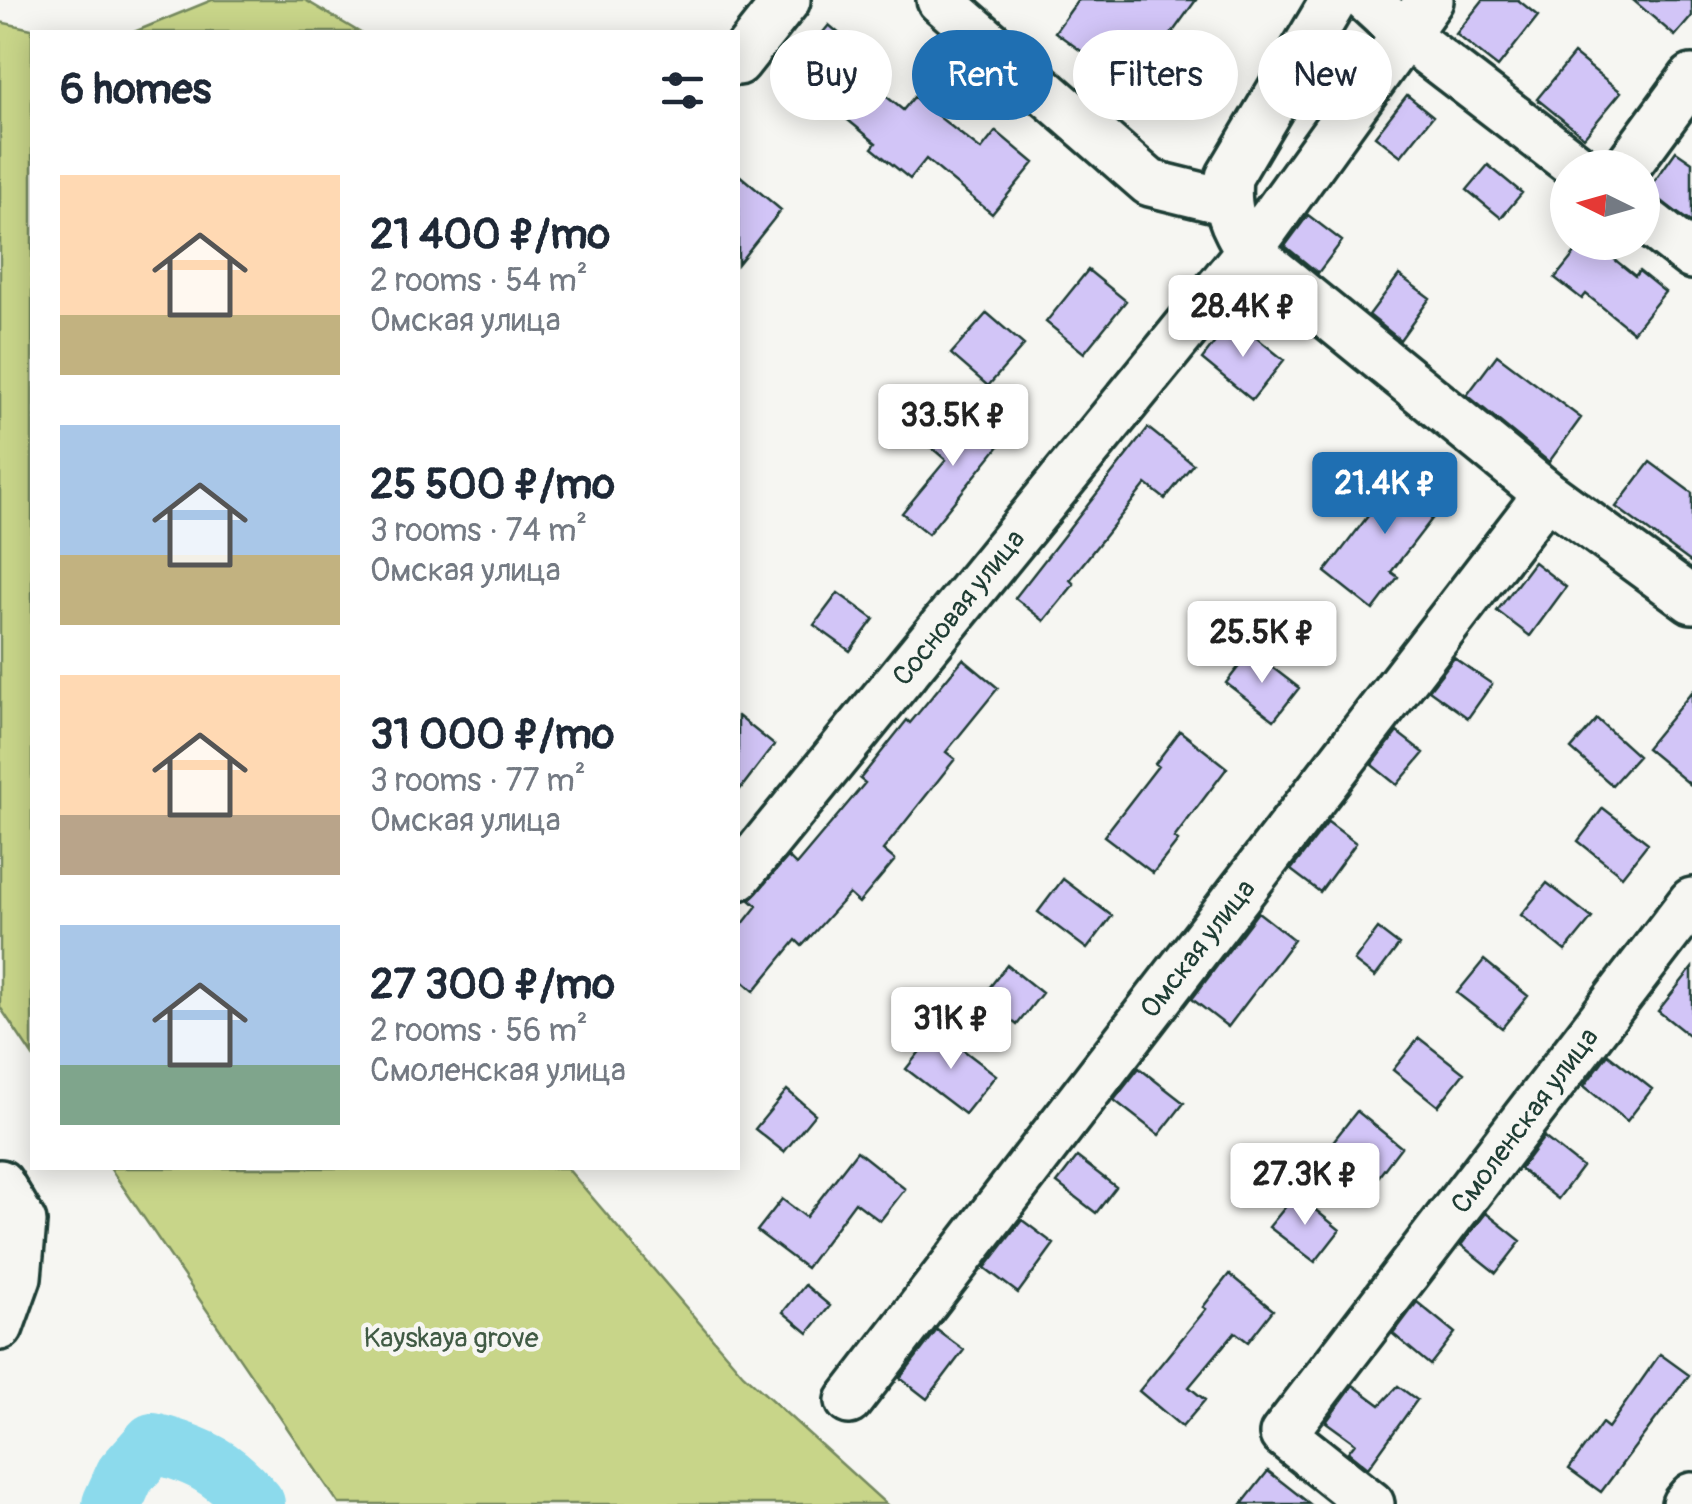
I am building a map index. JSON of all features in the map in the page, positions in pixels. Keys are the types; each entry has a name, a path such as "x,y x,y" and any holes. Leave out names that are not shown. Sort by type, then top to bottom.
{"street":[{"path":"740,59 786,0"},
{"path":"940,0 1150,182 1227,202"},
{"path":"1334,0 1229,177 1227,202 1231,221 1249,252 1546,494 1692,600"},
{"path":"1367,0 1417,17 1560,150"},
{"name":"Сосновая улица","path":"740,875 1249,252 1417,17"},
{"path":"1639,150 1692,78"},
{"path":"1660,231 1692,256"},
{"name":"Омская улица","path":"848,1401 1546,494"},
{"name":"Смоленская улица","path":"1371,1504 1284,1434 1692,901"},
{"path":"0,1184 23,1222 18,1278 0,1327"},
{"path":"1686,1504 1692,1496"}],"green space":[{"path":"212,0 305,0 356,30 139,30"},
{"path":"0,22 36,30 30,30 30,1052 0,1007"},
{"name":"Kayskaya grove","path":"111,1170 569,1170 743,1374 886,1504 339,1504"}],"building":[{"path":"1078,0 1196,0 1174,30 1073,30 1073,45 1055,32"},
{"path":"1483,0 1518,0 1538,16 1498,67 1456,34"},
{"path":"1633,0 1692,0 1692,16 1675,36"},
{"path":"1574,54 1621,92 1584,137 1537,99"},
{"path":"1407,95 1433,116 1401,156 1375,136 1387,120 1392,120"},
{"path":"912,99 912,120 943,120 981,150 996,131 1034,163 992,214 926,159 910,179 872,148 876,143 848,120 892,120 892,101 903,110"},
{"path":"1676,151 1692,162 1692,223 1660,201 1660,174"},
{"path":"1488,165 1522,193 1501,218 1467,190"},
{"path":"740,176 781,210 740,261"},
{"path":"1308,215 1342,241 1318,273 1285,246"},
{"path":"1570,260 1615,260 1635,276 1639,271 1665,292 1633,332 1586,294 1582,299 1555,278"},
{"path":"1088,270 1126,301 1084,353 1046,322"},
{"path":"1399,275 1430,298 1400,340 1369,315"},
{"path":"987,313 1024,345 988,386 951,354"},
{"path":"1233,319 1284,360 1252,400 1202,359"},
{"path":"1497,355 1581,418 1549,462 1467,395"},
{"path":"965,409 1003,441 928,534 902,513 946,460 932,448"},
{"path":"1148,428 1193,464 1165,499 1146,484 1070,580 1074,584 1044,621 1015,598"},
{"path":"1650,462 1692,493 1692,563 1616,507"},
{"path":"1396,465 1445,502 1391,572 1398,577 1373,610 1325,572 1378,503 1371,497"},
{"path":"1534,562 1566,587 1530,636 1497,611"},
{"path":"838,593 874,619 850,651 814,625"},
{"path":"1251,651 1299,688 1274,720 1226,683"},
{"path":"1454,658 1492,684 1468,718 1429,690"},
{"path":"963,659 998,688 946,752 955,759 883,850 895,860 859,903 849,894 802,946 796,940 754,991 740,979 740,927 757,906 750,900 788,857 796,865 865,783 860,779 907,720 910,723"},
{"path":"1692,692 1692,786 1646,748"},
{"path":"740,718 774,745 740,789"},
{"path":"1597,719 1638,756 1612,785 1571,749"},
{"path":"1180,731 1227,768 1153,873 1104,836"},
{"path":"1397,732 1424,753 1397,785 1372,765"},
{"path":"1603,808 1648,843 1622,876 1578,841"},
{"path":"1328,822 1356,843 1320,892 1291,870"},
{"path":"1063,879 1112,916 1087,949 1038,912"},
{"path":"1547,883 1592,918 1565,951 1521,915"},
{"path":"1258,912 1294,940 1228,1027 1192,999"},
{"path":"1378,929 1399,945 1375,977 1354,961"},
{"path":"1484,960 1528,996 1502,1028 1457,993"},
{"path":"1007,965 1042,993 1017,1025 982,997"},
{"path":"1692,968 1692,1038 1658,1011"},
{"path":"937,1030 996,1075 965,1114 906,1069"},
{"path":"1419,1038 1464,1073 1438,1106 1393,1070"},
{"path":"1608,1054 1652,1089 1627,1121 1584,1086"},
{"path":"1139,1068 1184,1103 1159,1135 1114,1100"},
{"path":"787,1090 815,1114 784,1152 755,1129"},
{"path":"1357,1111 1401,1147 1376,1180 1331,1144"},
{"path":"1544,1137 1582,1167 1558,1199 1520,1169"},
{"path":"857,1151 905,1189 880,1221 855,1202 806,1268 757,1231 782,1199 806,1217"},
{"path":"1077,1157 1116,1187 1096,1213 1057,1183"},
{"path":"1296,1194 1340,1230 1315,1262 1269,1227"},
{"path":"1486,1213 1521,1241 1496,1273 1461,1245"},
{"path":"1022,1220 1054,1244 1018,1293 985,1268"},
{"path":"1229,1274 1273,1310 1248,1342 1235,1332 1189,1387 1205,1400 1182,1427 1139,1391 1206,1309 1203,1307"},
{"path":"805,1285 830,1306 808,1333 783,1312"},
{"path":"1417,1302 1455,1333 1430,1365 1393,1334"},
{"path":"937,1330 964,1350 927,1399 900,1378"},
{"path":"1660,1354 1689,1375 1601,1492 1569,1469 1602,1423 1608,1428"},
{"path":"1353,1385 1380,1405 1398,1386 1417,1400 1368,1468 1348,1452 1355,1443 1326,1422"},
{"path":"1268,1471 1310,1504 1242,1504"}],"waterway":[{"path":"112,1504 125,1475 153,1443 210,1464 255,1504"}]}
